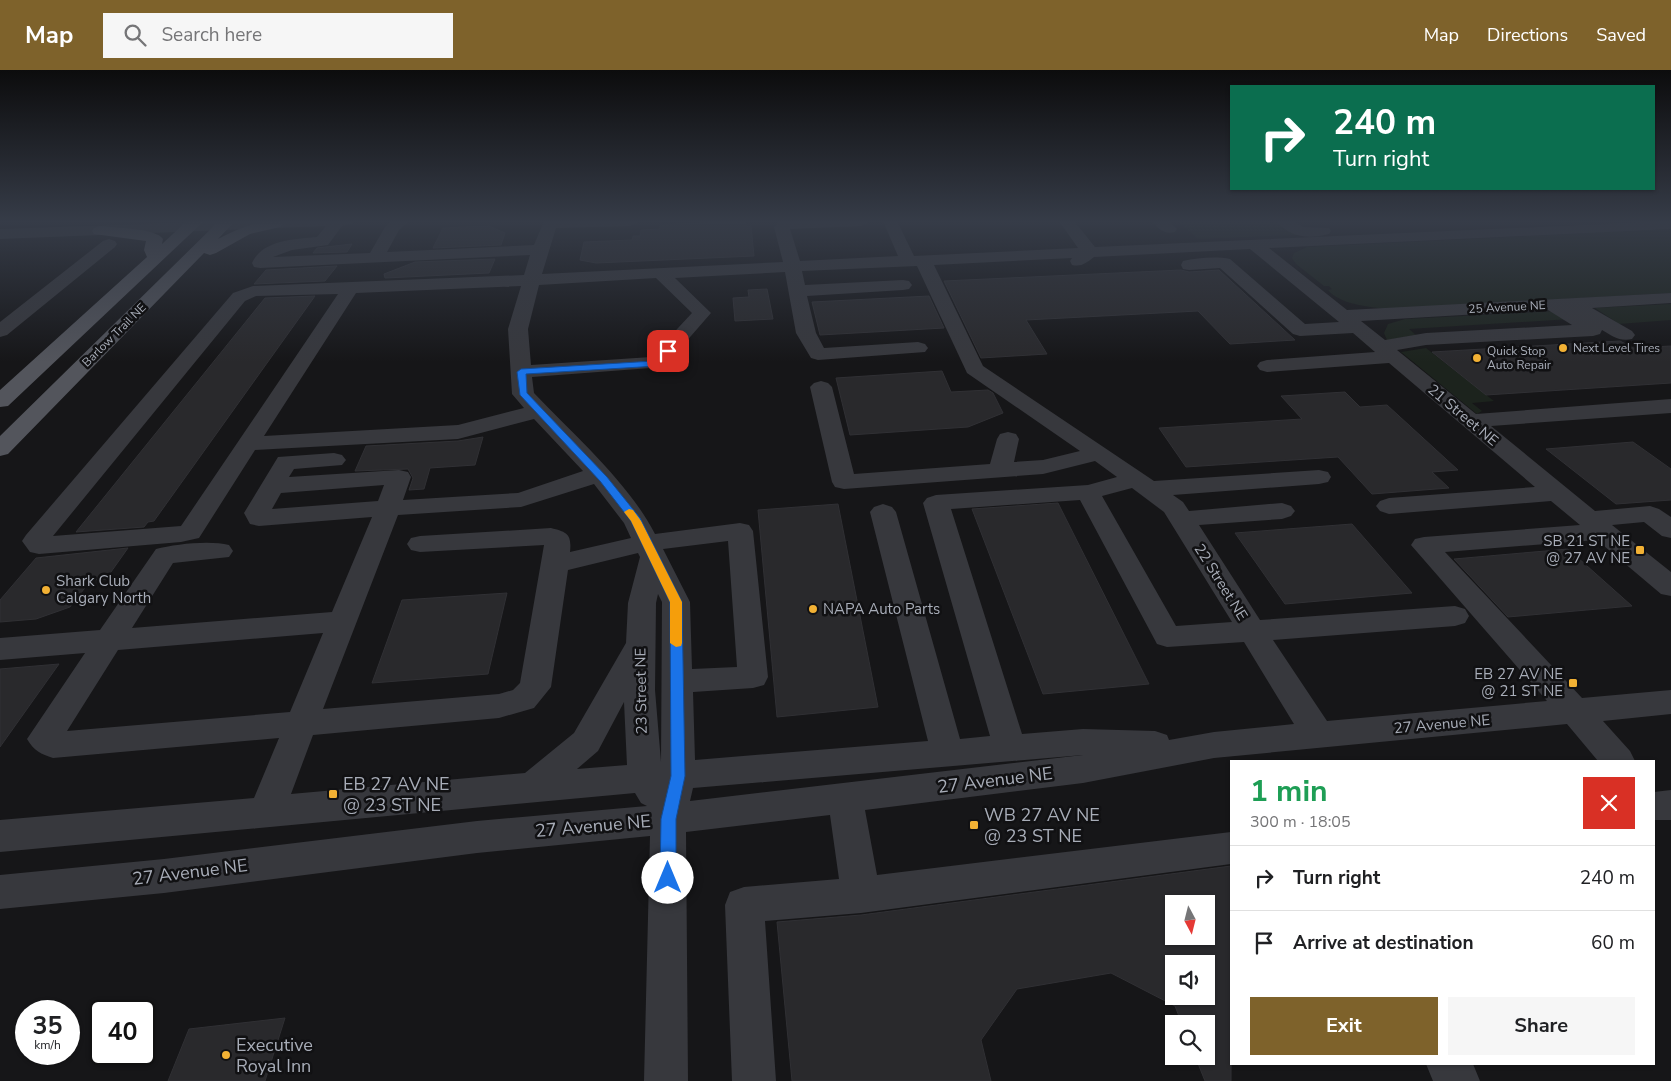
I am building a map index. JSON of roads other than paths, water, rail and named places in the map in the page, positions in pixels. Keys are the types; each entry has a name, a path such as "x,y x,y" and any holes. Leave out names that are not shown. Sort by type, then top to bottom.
{"main road":[{"name":"Barlow Trail NE","path":"0,402 144,268"},
{"name":"Barlow Trail NE","path":"0,449 180,268"}],"street":[{"path":"0,331 33,304 71,268"},
{"name":"23 Street NE","path":"535,268 518,329 523,394 598,474 636,521 676,602 677,682 662,777"},
{"path":"351,287 190,532 39,546 35,541 239,297 253,292 351,287 472,284 751,268"},
{"path":"792,268 806,333 818,354 918,348"},
{"name":"22 Street NE","path":"920,268 974,369 1099,453 1174,507 1318,735"},
{"path":"1003,268 1005,270 1032,268"},
{"name":"25 Avenue NE","path":"1230,268 1300,330 1350,321 1551,304 1671,298"},
{"name":"21 Street NE","path":"1283,268 1671,587"},
{"path":"521,372 657,363 702,313 660,273"},
{"path":"797,291 903,286"},
{"path":"1572,303 1625,335"},
{"path":"8,305 33,304"},
{"path":"1266,366 1387,352 1426,339 1593,330 1551,304"},
{"path":"821,387 844,482 1042,467 1099,453"},
{"path":"1470,421 1671,406"},
{"path":"248,444 458,432 538,411"},
{"path":"1000,470 1008,439"},
{"path":"334,460 286,462 256,514 259,518 520,500 598,474"},
{"path":"266,812 399,477 272,486"},
{"path":"1010,749 936,503 1088,492 1143,485 1319,477"},
{"path":"1088,492 1167,637 1455,616"},
{"path":"1389,506 1558,493"},
{"path":"1182,519 1282,511"},
{"path":"883,512 948,754"},
{"path":"1617,760 1424,545 1596,525 1650,514 1671,530"},
{"path":"555,564 649,550 740,532 753,677 677,682"},
{"path":"220,551 165,555 44,739 53,745 499,706 523,700 535,687 558,540 551,536 420,544"},
{"name":"23 Street NE","path":"649,550 642,603 639,690 662,777 668,819 666,1081"},
{"path":"0,649 342,621"},
{"path":"533,787 586,742 641,642"},
{"name":"27 Avenue NE","path":"0,836 533,787 1083,742 1214,745 1281,750 1318,735 1671,702"},
{"name":"27 Avenue NE","path":"0,892 164,876 477,837 668,819 845,798 1083,769 1214,745"},
{"path":"845,798 861,895"},
{"path":"754,1081 744,905 861,895 1230,848"},
{"path":"1449,1065 1458,1081"}],"place":[{"name":"Next Level Tires","path":"1563,348"},
{"name":"Quick Stop Auto Repair","path":"1477,358"},
{"name":"SB 21 ST NE @ 27 AV NE","path":"1640,550"},
{"name":"Shark Club Calgary North","path":"46,590"},
{"name":"NAPA Auto Parts","path":"813,609"},
{"name":"EB 27 AV NE @ 21 ST NE","path":"1573,683"},
{"name":"EB 27 AV NE @ 23 ST NE","path":"333,794"},
{"name":"WB 27 AV NE @ 23 ST NE","path":"974,825"},
{"name":"Executive Royal Inn","path":"226,1055"}]}
